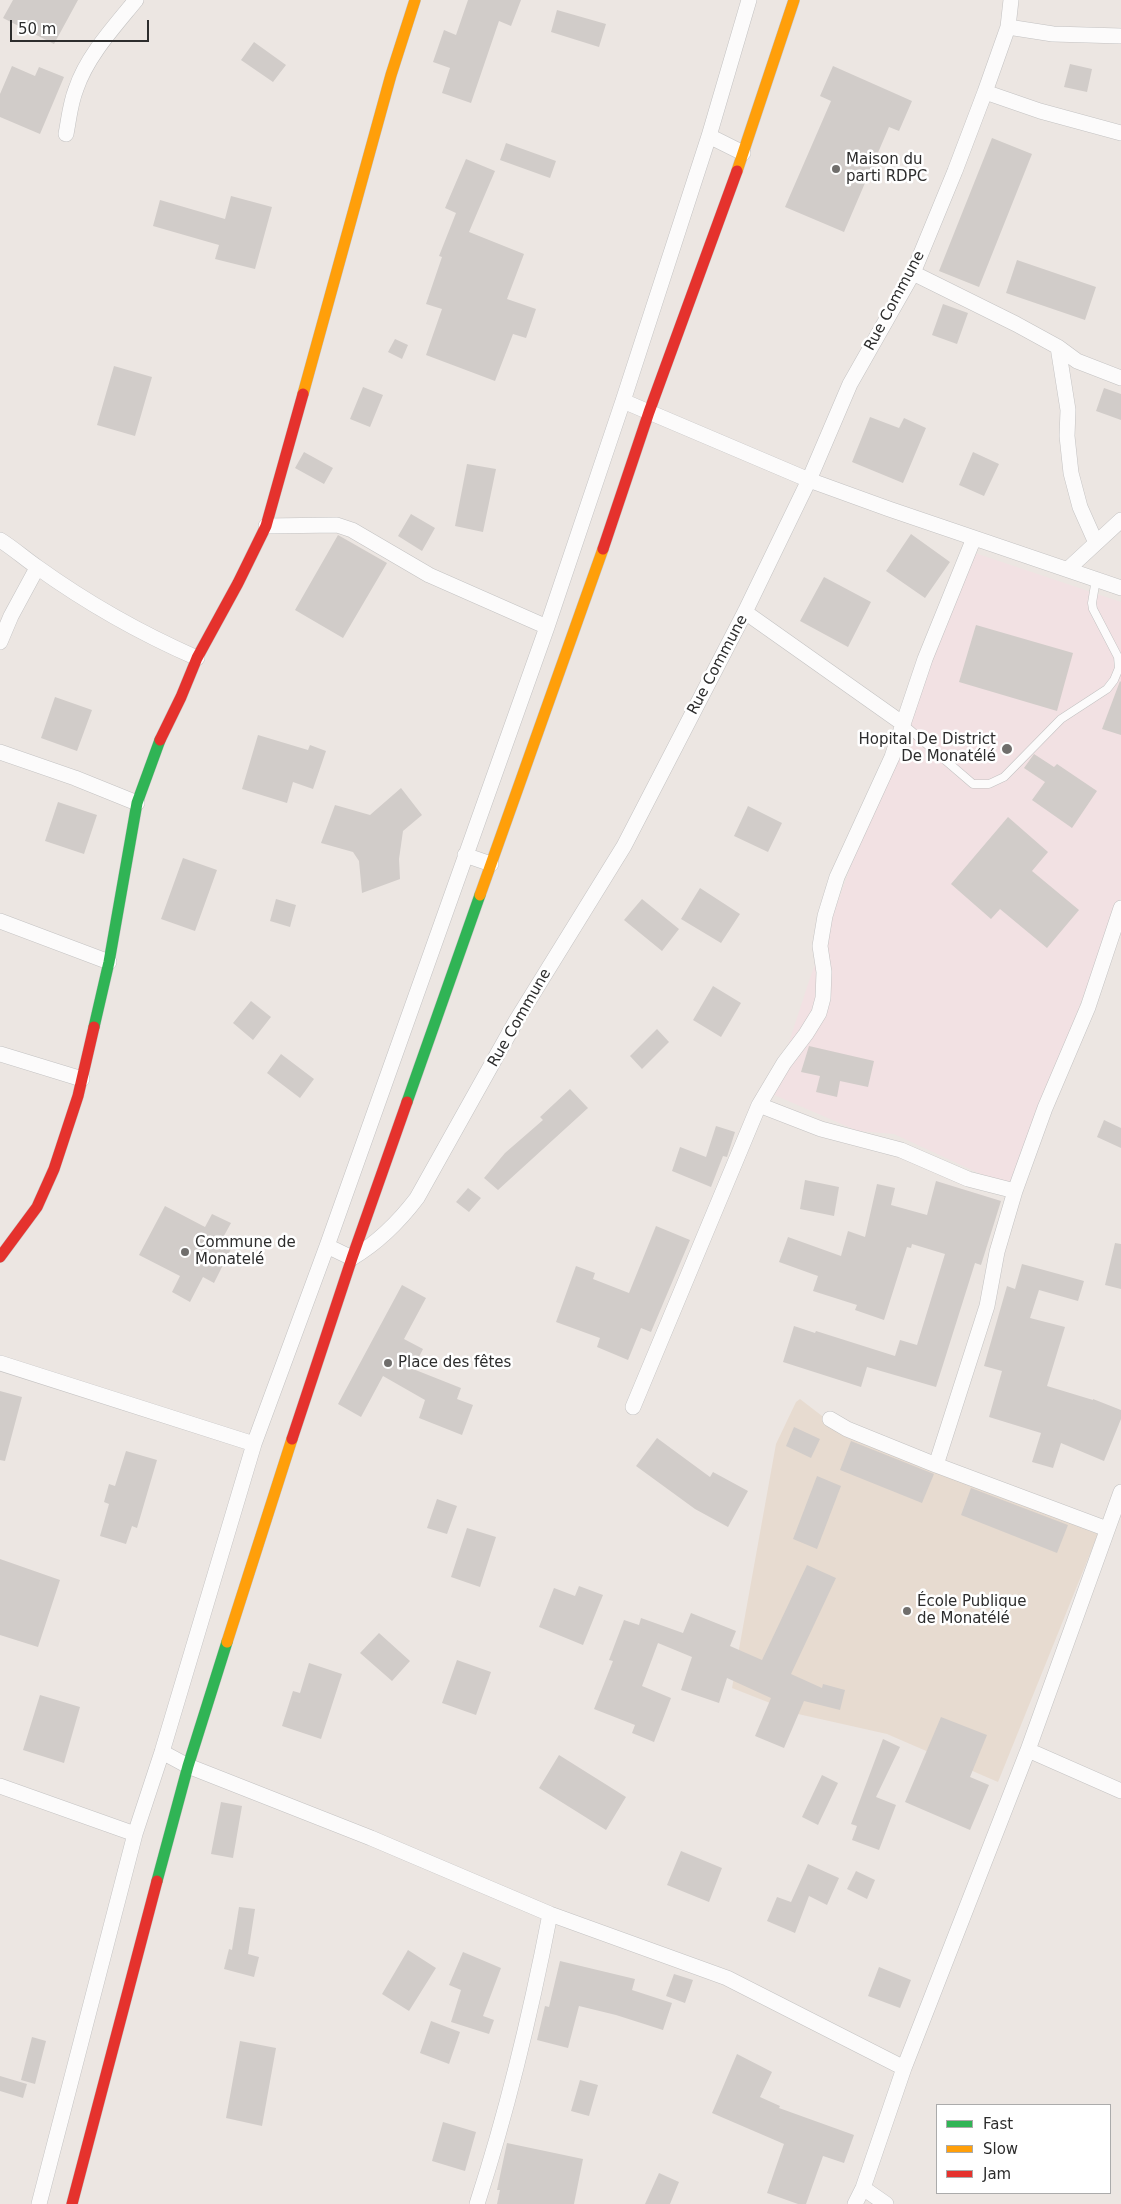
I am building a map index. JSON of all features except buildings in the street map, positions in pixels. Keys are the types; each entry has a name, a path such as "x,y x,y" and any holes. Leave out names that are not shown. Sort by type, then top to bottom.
{"street":[{"path":"66,134 71,104 80,80 108,34 136,0"},
{"path":"0,1257 37,1207 54,1169 82,1078 109,962 136,803 156,749 197,658 238,583 266,526 391,75 415,0"},
{"path":"38,2204 135,1834 162,1752 254,1444 327,1246 547,627 623,401 708,136 749,0"},
{"path":"72,2204 188,1766 287,1454 352,1258 577,626 649,412 743,153 794,0"},
{"name":"Rue Commune","path":"352,1258 372,1246 396,1225 417,1198 516,1021 624,846 745,612 809,480 850,384 913,273 985,92 1008,27 1011,0"},
{"path":"1008,27 1053,34 1121,36"},
{"path":"985,92 1040,111 1121,133"},
{"path":"708,136 743,153"},
{"path":"913,273 1016,324 1058,347 1077,360 1121,378"},
{"path":"1058,347 1068,410 1067,436 1071,473 1080,507 1096,543"},
{"path":"623,401 809,480 1121,588"},
{"path":"1068,569 1121,520"},
{"path":"266,526 329,525 352,530 428,575 547,627"},
{"path":"633,1407 759,1105 784,1063 819,1013 823,998 824,972 820,946 825,916 837,877 892,757 925,659 974,538"},
{"path":"0,540 37,568 107,613 155,640 197,658"},
{"path":"0,642 11,616 37,568"},
{"path":"745,612 902,723"},
{"path":"0,752 75,778 136,803"},
{"path":"465,855 491,864"},
{"path":"936,1465 988,1306 997,1252 1015,1191 1045,1108 1088,1007 1121,908"},
{"path":"0,922 109,962"},
{"path":"0,1054 82,1078"},
{"path":"759,1105 821,1129 901,1150 968,1178 1015,1191"},
{"path":"327,1246 352,1258"},
{"path":"0,1363 254,1444"},
{"path":"830,1419 847,1429 936,1465 1107,1530"},
{"path":"855,2204 904,2068 1028,1750 1121,1492"},
{"path":"1028,1750 1121,1791"},
{"path":"162,1752 188,1766 371,1838 550,1914 727,1978 904,2068"},
{"path":"0,1786 135,1834"},
{"path":"477,2204 496,2147 531,2009 550,1914"},
{"path":"862,2188 886,2204"}],"lane":[{"path":"902,723 973,784 989,784 1004,776 1061,718 1107,689 1114,680 1119,668 1118,657 1092,603 1096,579"}],"shaded area":[{"name":"Hopital De District De Monatélé","path":"966,550 1121,602 1121,896 1011,1188 894,1134 858,1131 772,1094 810,978"},
{"name":"École Publique de Monatélé","path":"800,1399 835,1426 1098,1534 998,1782 887,1734 798,1714 732,1688 776,1444 796,1402"}],"traffic: fast":[{"path":"94,1027 109,962 137,803 160,740"},
{"path":"407,1102 480,895"},
{"path":"157,1881 188,1766 227,1642"}],"traffic: slow":[{"path":"303,394 391,75 415,0"},
{"path":"737,171 794,0"},
{"path":"480,895 603,549"},
{"path":"227,1642 292,1439"}],"traffic: jam":[{"path":"603,549 649,412 737,171"},
{"path":"160,740 197,658 238,583 266,526 303,394"},
{"path":"0,1257 37,1207 54,1169 78,1096 94,1027"},
{"path":"292,1439 352,1258 407,1102"},
{"path":"72,2204 157,1881"}],"place":[{"name":"Maison du parti RDPC","path":"836,169"},
{"name":"Hopital De District De Monatélé","path":"1007,749"},
{"name":"Commune de Monatelé","path":"185,1252"},
{"name":"Place des fêtes","path":"388,1363"},
{"name":"École Publique de Monatélé","path":"907,1611"}]}
